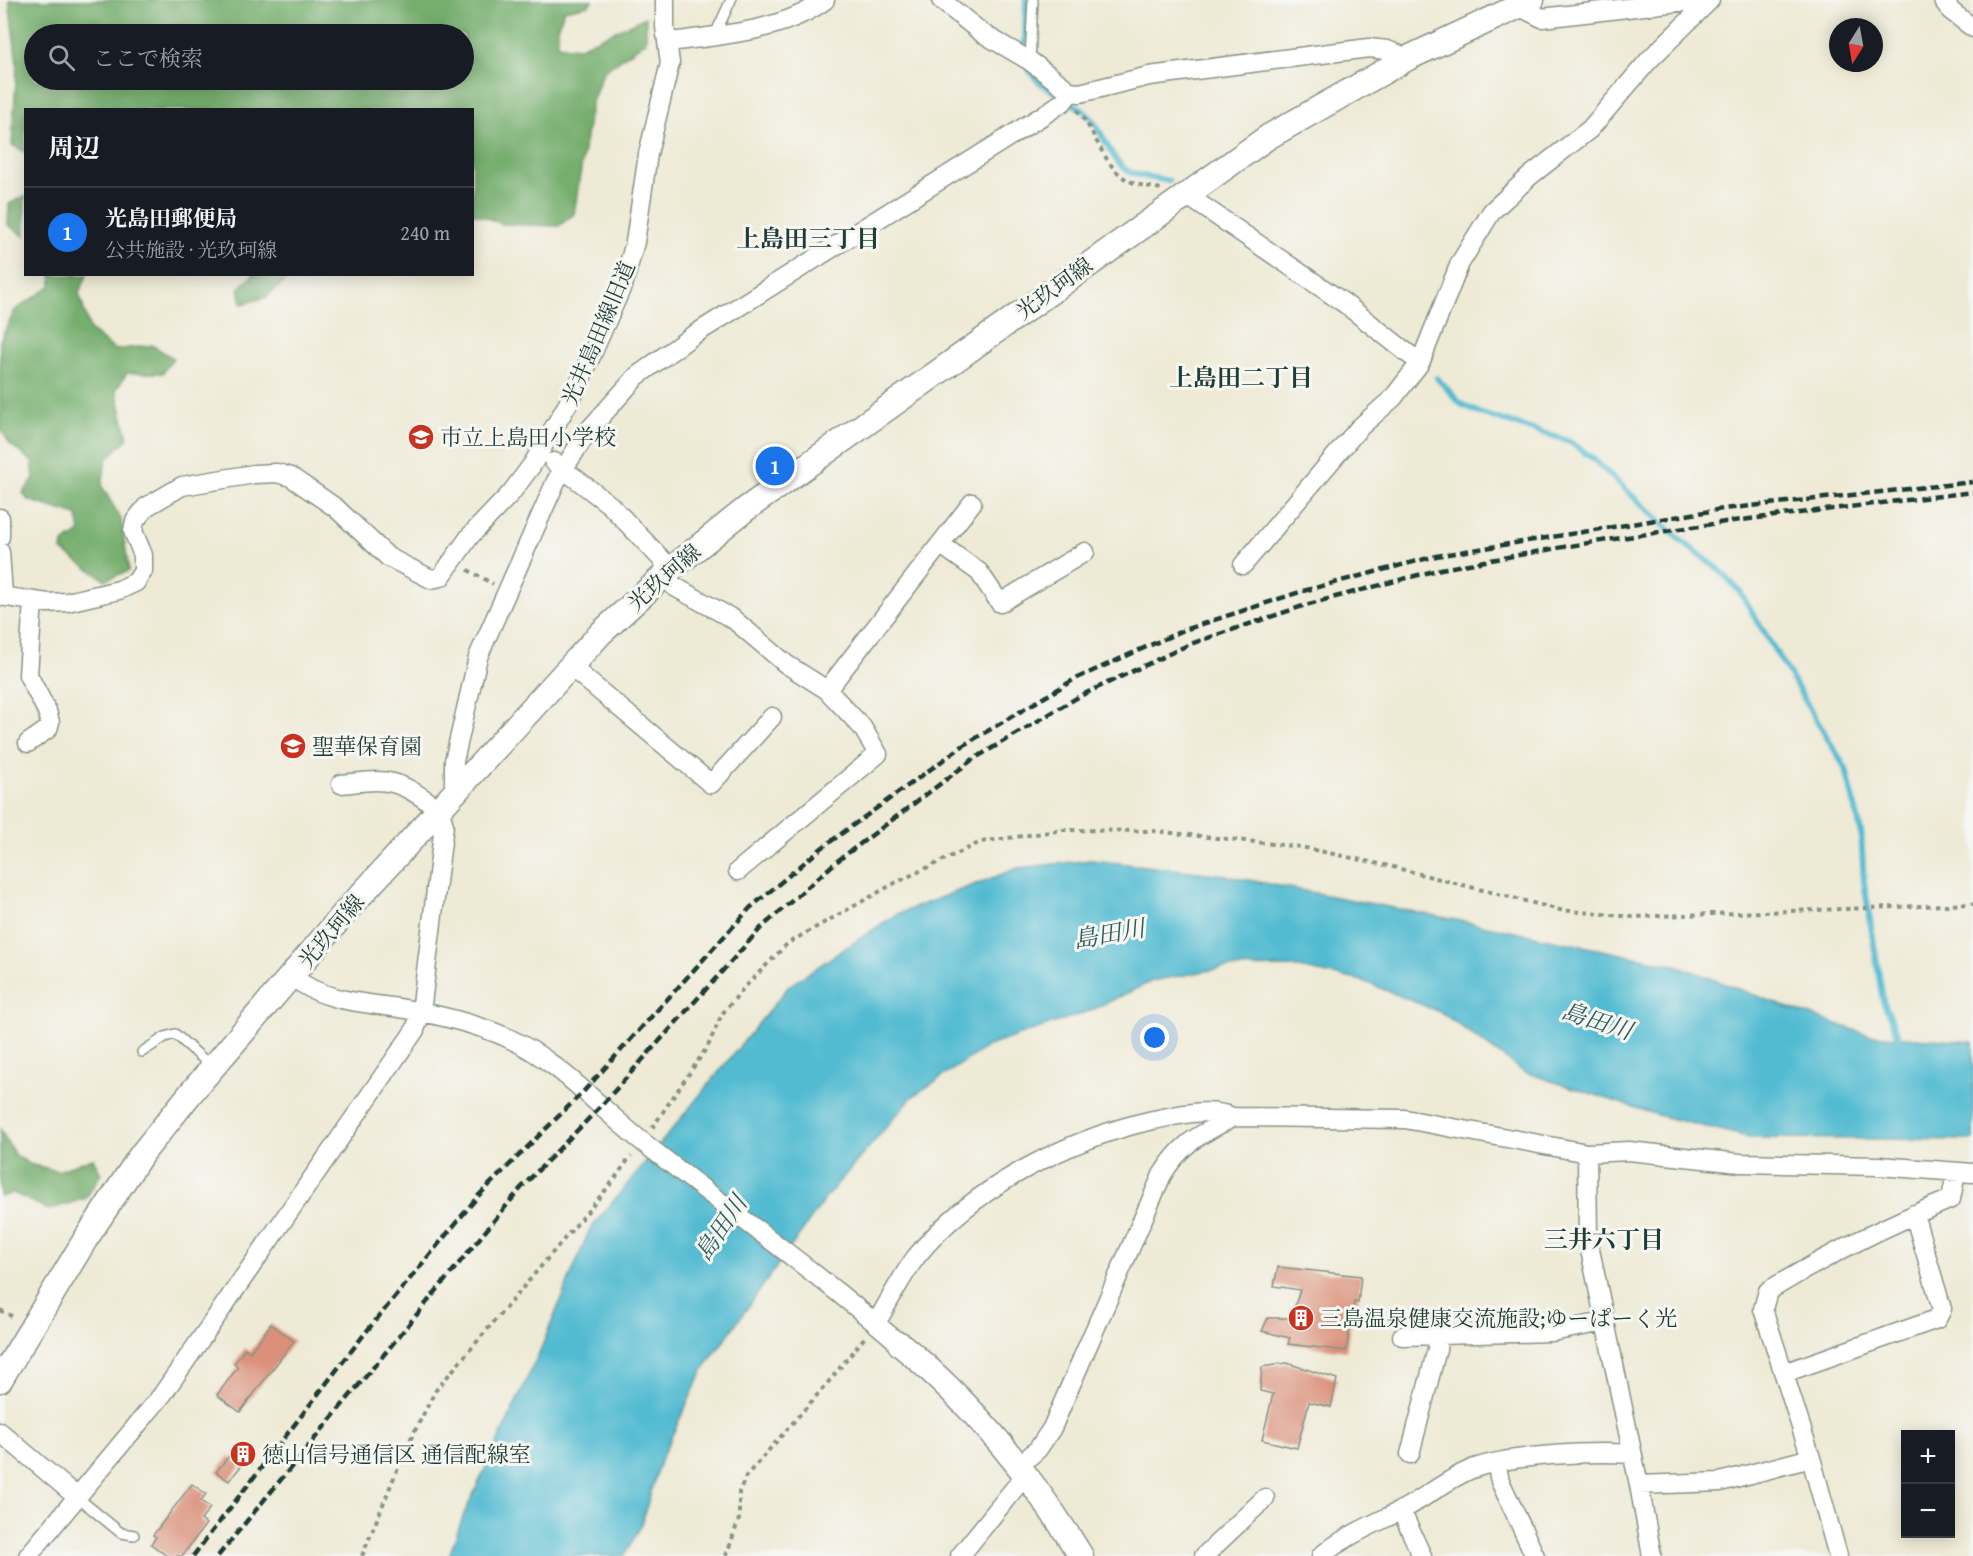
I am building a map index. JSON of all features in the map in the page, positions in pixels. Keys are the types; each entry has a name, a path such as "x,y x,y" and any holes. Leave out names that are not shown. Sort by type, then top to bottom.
{"main road":[{"name":"光玖珂線","path":"0,1380 85,1240 141,1155 349,908 601,633 667,572 746,509 1268,137 1408,58 1525,3"},
{"path":"900,1344 931,1369 1023,1469 1081,1556"}],"street":[{"name":"光井島田線旧道","path":"33,601 68,602 119,590 136,582 143,571 143,555 133,531 135,521 147,507 183,486 255,474 277,473 291,477 336,508 388,556 431,579 441,577 470,536 511,493 540,453 576,390 624,282 635,242 648,154 670,63 669,42 665,27 665,0"},
{"path":"669,42 780,23 803,14 825,0"},
{"path":"941,0 982,33 1030,61 1066,98"},
{"path":"1525,3 1542,18 1695,0"},
{"path":"1243,565 1359,428 1393,398 1420,363 1460,263 1492,211 1530,176 1590,129 1649,60 1710,0"},
{"path":"1943,0 1951,11 1973,28"},
{"path":"28,1556 162,1395 415,1030 421,1012 447,801 467,696 478,657 562,468 588,431 637,376 702,330 1066,98 1109,84 1149,76 1369,48 1387,50 1408,58"},
{"path":"1185,194 1344,303 1420,363"},
{"path":"540,453 610,505 667,572 675,587 733,619 786,664 827,690 862,727 878,754 738,871"},
{"path":"827,690 972,503"},
{"path":"0,518 0,537"},
{"path":"940,544 979,572 1000,603 1086,552"},
{"path":"0,552 1,595 33,601 27,675 47,711 50,722 48,729 28,743"},
{"path":"570,666 711,784 772,717"},
{"path":"341,784 389,781 417,794 447,801"},
{"path":"293,977 307,988 326,996 421,1012 476,1026 529,1049 642,1142 860,1310 900,1344"},
{"path":"876,1323 916,1258 949,1224 989,1192 1034,1164 1087,1139 1126,1126 1182,1114 1219,1112 1233,1118 1405,1119 1587,1153 1629,1151 1740,1163 1879,1166 1964,1173 1951,1199 1914,1214 1813,1264 1768,1291 1764,1309 1811,1458 1838,1556"},
{"path":"960,1556 1052,1428 1162,1174 1175,1153 1198,1136 1233,1118"},
{"path":"1587,1153 1588,1240 1652,1556"},
{"path":"1784,1373 1937,1319 1942,1309 1914,1214"},
{"path":"1402,1336 1552,1332 1604,1322"},
{"path":"1410,1454 1437,1349 1438,1335"},
{"path":"0,1432 76,1497"},
{"path":"1320,1556 1342,1538 1401,1510 1471,1470 1496,1463 1595,1451 1631,1454"},
{"path":"1639,1485 1720,1482 1811,1458"},
{"path":"1496,1463 1500,1481 1535,1556"},
{"path":"1204,1556 1265,1498"},
{"path":"1401,1510 1422,1556"}],"lane":[{"path":"719,35 718,28 731,0"},
{"path":"1030,61 1033,0"},
{"path":"142,1052 165,1037 175,1034 213,1068"},
{"path":"76,1497 121,1533 134,1535"}],"path":[{"path":"1066,98 1078,111 1118,173 1132,182 1185,194"},
{"path":"451,562 506,590"},
{"path":"362,1556 406,1448 436,1390 610,1185 696,1066 722,1014 743,989 788,943 895,883 981,842 1063,830 1153,831 1289,846 1389,866 1560,910 1633,917 1973,904"},
{"path":"726,1556 739,1519 739,1492 746,1476 826,1385 876,1323"}],"green space":[{"path":"9,0 592,0 589,5 564,10 558,29 558,45 578,48 646,17 646,41 603,72 591,105 574,214 559,226 503,224 474,213 474,108 24,108 24,151 12,145 17,64"},
{"path":"24,196 24,235 8,225 9,204"},
{"path":"52,276 87,276 79,293 90,330 115,350 152,345 173,358 163,373 127,373 116,390 128,438 106,460 102,486 121,519 129,571 105,580 62,551 63,543 80,532 77,515 28,500 23,493 34,479 32,462 10,444 0,428 0,341 15,310 51,286"},
{"path":"252,276 291,276 266,297 242,304 239,288"},
{"path":"0,1129 15,1155 29,1164 58,1171 93,1158 101,1174 86,1198 49,1210 13,1193 0,1197"}],"water":[{"name":"島田川","path":"1091,860 1217,874 1467,922 1679,966 1783,1006 1869,1035 1973,1042 1973,1140 1752,1138 1661,1116 1524,1072 1442,1013 1363,981 1294,967 1222,968 1152,981 1092,1010 988,1046 912,1097 827,1196 703,1370 660,1461 641,1526 624,1556 449,1556 464,1514 540,1351 589,1231 789,986 895,915 1018,868"}],"building":[{"path":"1278,1267 1361,1276 1358,1303 1354,1302 1346,1351 1288,1344 1290,1338 1262,1331 1268,1318 1291,1318 1300,1290 1274,1286"},
{"path":"271,1324 294,1341 240,1412 217,1395 238,1367 234,1364 245,1348 250,1352"},
{"path":"1287,1363 1337,1379 1331,1407 1309,1402 1297,1448 1262,1440 1273,1394 1260,1391 1262,1367"},
{"path":"229,1456 241,1466 229,1481 216,1472"},
{"path":"192,1484 206,1494 201,1501 210,1508 201,1520 206,1524 182,1556 167,1556 151,1544 156,1537 153,1535"}],"waterway":[{"path":"1025,50 1026,0"},
{"path":"1027,64 1037,80 1080,108 1093,120 1121,166 1138,175 1169,181"},
{"path":"1437,378 1461,404 1479,413 1569,441 1591,457 1680,540 1720,570 1740,592 1846,769 1861,831 1864,882 1883,1001 1902,1044"}],"railway":[{"path":"193,1556 366,1332 479,1195 583,1092 750,908 823,847 964,745 1075,679 1184,630 1303,591 1436,556 1723,509 1973,482"},
{"path":"218,1556 521,1188 600,1107 761,928 836,862 972,760 1080,696 1190,644 1309,604 1441,569 1569,546 1725,522 1973,492"}],"place":[{"name":"市立上島田小学校","path":"421,437"},
{"name":"光島田郵便局","path":"775,466"},
{"name":"聖華保育園","path":"293,746"},
{"name":"三島温泉健康交流施設;ゆーぱーく光","path":"1301,1318"},
{"name":"徳山信号通信区 通信配線室","path":"243,1454"}],"district":[{"name":"上島田三丁目","path":"808,239"},
{"name":"上島田二丁目","path":"1241,378"},
{"name":"三井六丁目","path":"1604,1240"}]}
